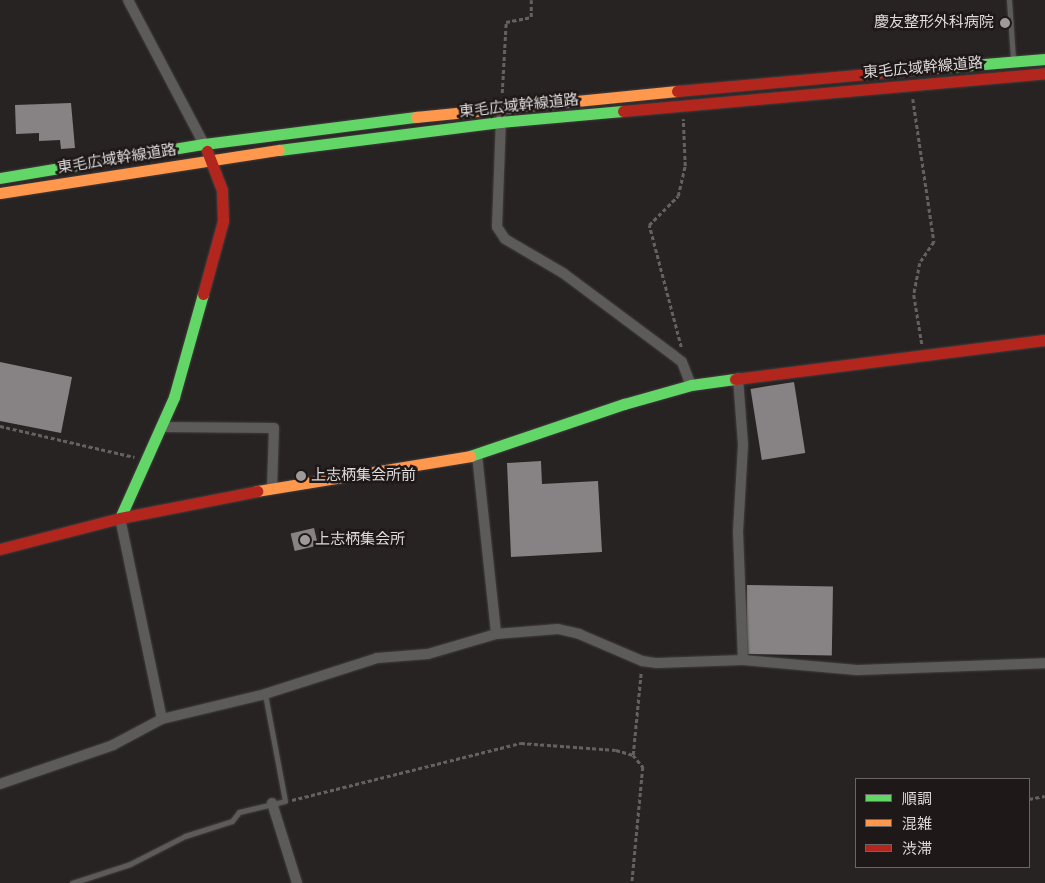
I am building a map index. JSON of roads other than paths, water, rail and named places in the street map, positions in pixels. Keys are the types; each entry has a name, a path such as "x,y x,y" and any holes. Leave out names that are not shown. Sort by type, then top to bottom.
{"main road":[{"name":"東毛広域幹線道路","path":"0,178 204,144 501,106 1045,59"},
{"name":"東毛広域幹線道路","path":"0,193 212,159 500,122 911,84 1045,74"},
{"path":"120,518 174,397 223,221 222,190 212,159 204,144"},
{"path":"0,549 120,518 272,488 477,455 624,404 691,385 1045,340"}],"street":[{"path":"128,0 204,144"},
{"path":"501,106 497,227 505,239 563,273 682,362 691,385"},
{"path":"738,378 743,445 738,531 743,660"},
{"path":"161,426 274,428 272,488"},
{"path":"477,455 496,634"},
{"path":"120,518 162,719"},
{"path":"0,784 113,745 162,719 265,694 377,658 428,654 496,634 558,630 579,634 642,661 657,663 743,660 857,670 1045,663"},
{"path":"272,803 297,883"}],"lane":[{"path":"1008,0 1014,62"},
{"path":"72,883 130,864 185,836 232,821 239,812 285,801 265,694"}],"place":[{"name":"慶友整形外科病院","path":"1005,23"},
{"name":"上志柄集会所前","path":"301,476"},
{"name":"上志柄集会所","path":"305,540"}]}
